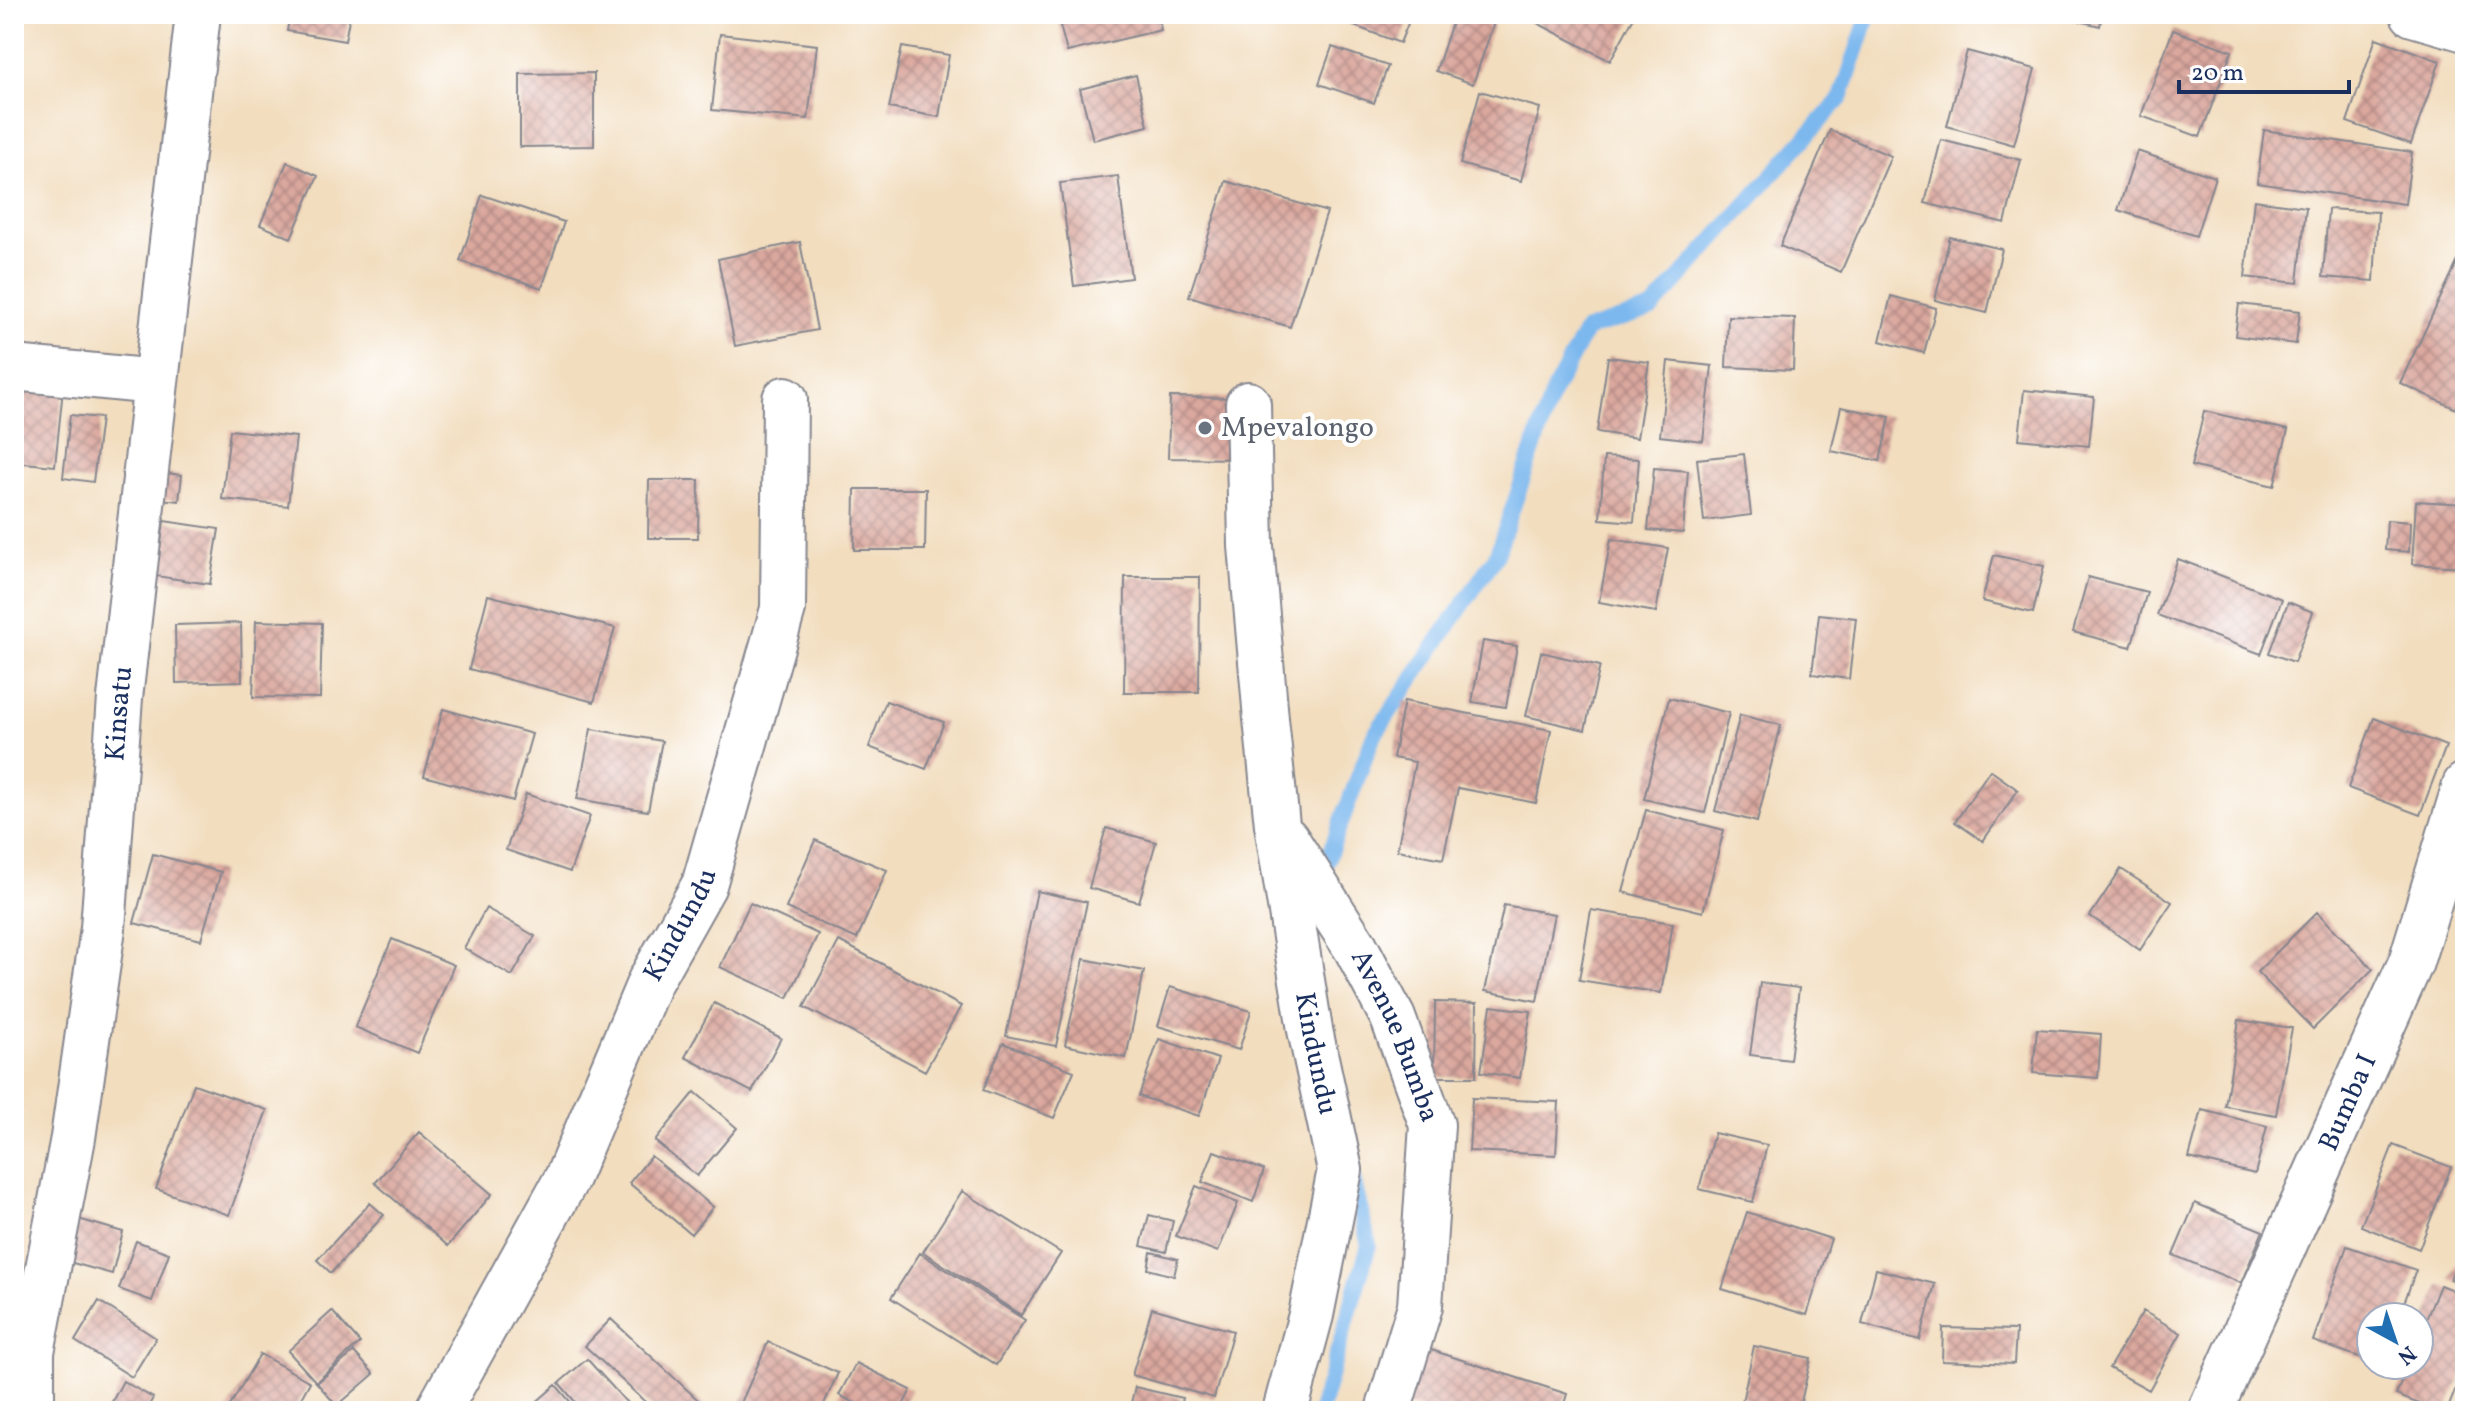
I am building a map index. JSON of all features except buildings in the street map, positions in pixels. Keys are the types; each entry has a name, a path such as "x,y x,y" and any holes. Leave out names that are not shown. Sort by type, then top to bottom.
{"street":[{"name":"Kinsatu","path":"32,1411 32,1352 73,1138 103,928 120,698 198,14"},
{"path":"2413,14 2465,29"},
{"path":"14,368 155,382"},
{"name":"Kindundu","path":"438,1411 567,1178 650,981 704,885 783,609 785,399"},
{"name":"Kindundu","path":"1248,404 1251,546 1277,825 1310,1030 1340,1170 1311,1315 1285,1411"},
{"name":"Bumba I","path":"2210,1411 2411,962 2465,785"},
{"name":"Avenue Bumba","path":"1277,825 1356,948 1393,1018 1432,1125 1420,1306 1388,1411"}],"waterway":[{"path":"1319,882 1373,737 1496,556 1553,392 1586,330 1652,309 1841,98 1869,14"},
{"path":"1320,1411 1369,1245 1352,1175"}],"place":[{"name":"Mpevalongo","path":"1205,428"}]}
